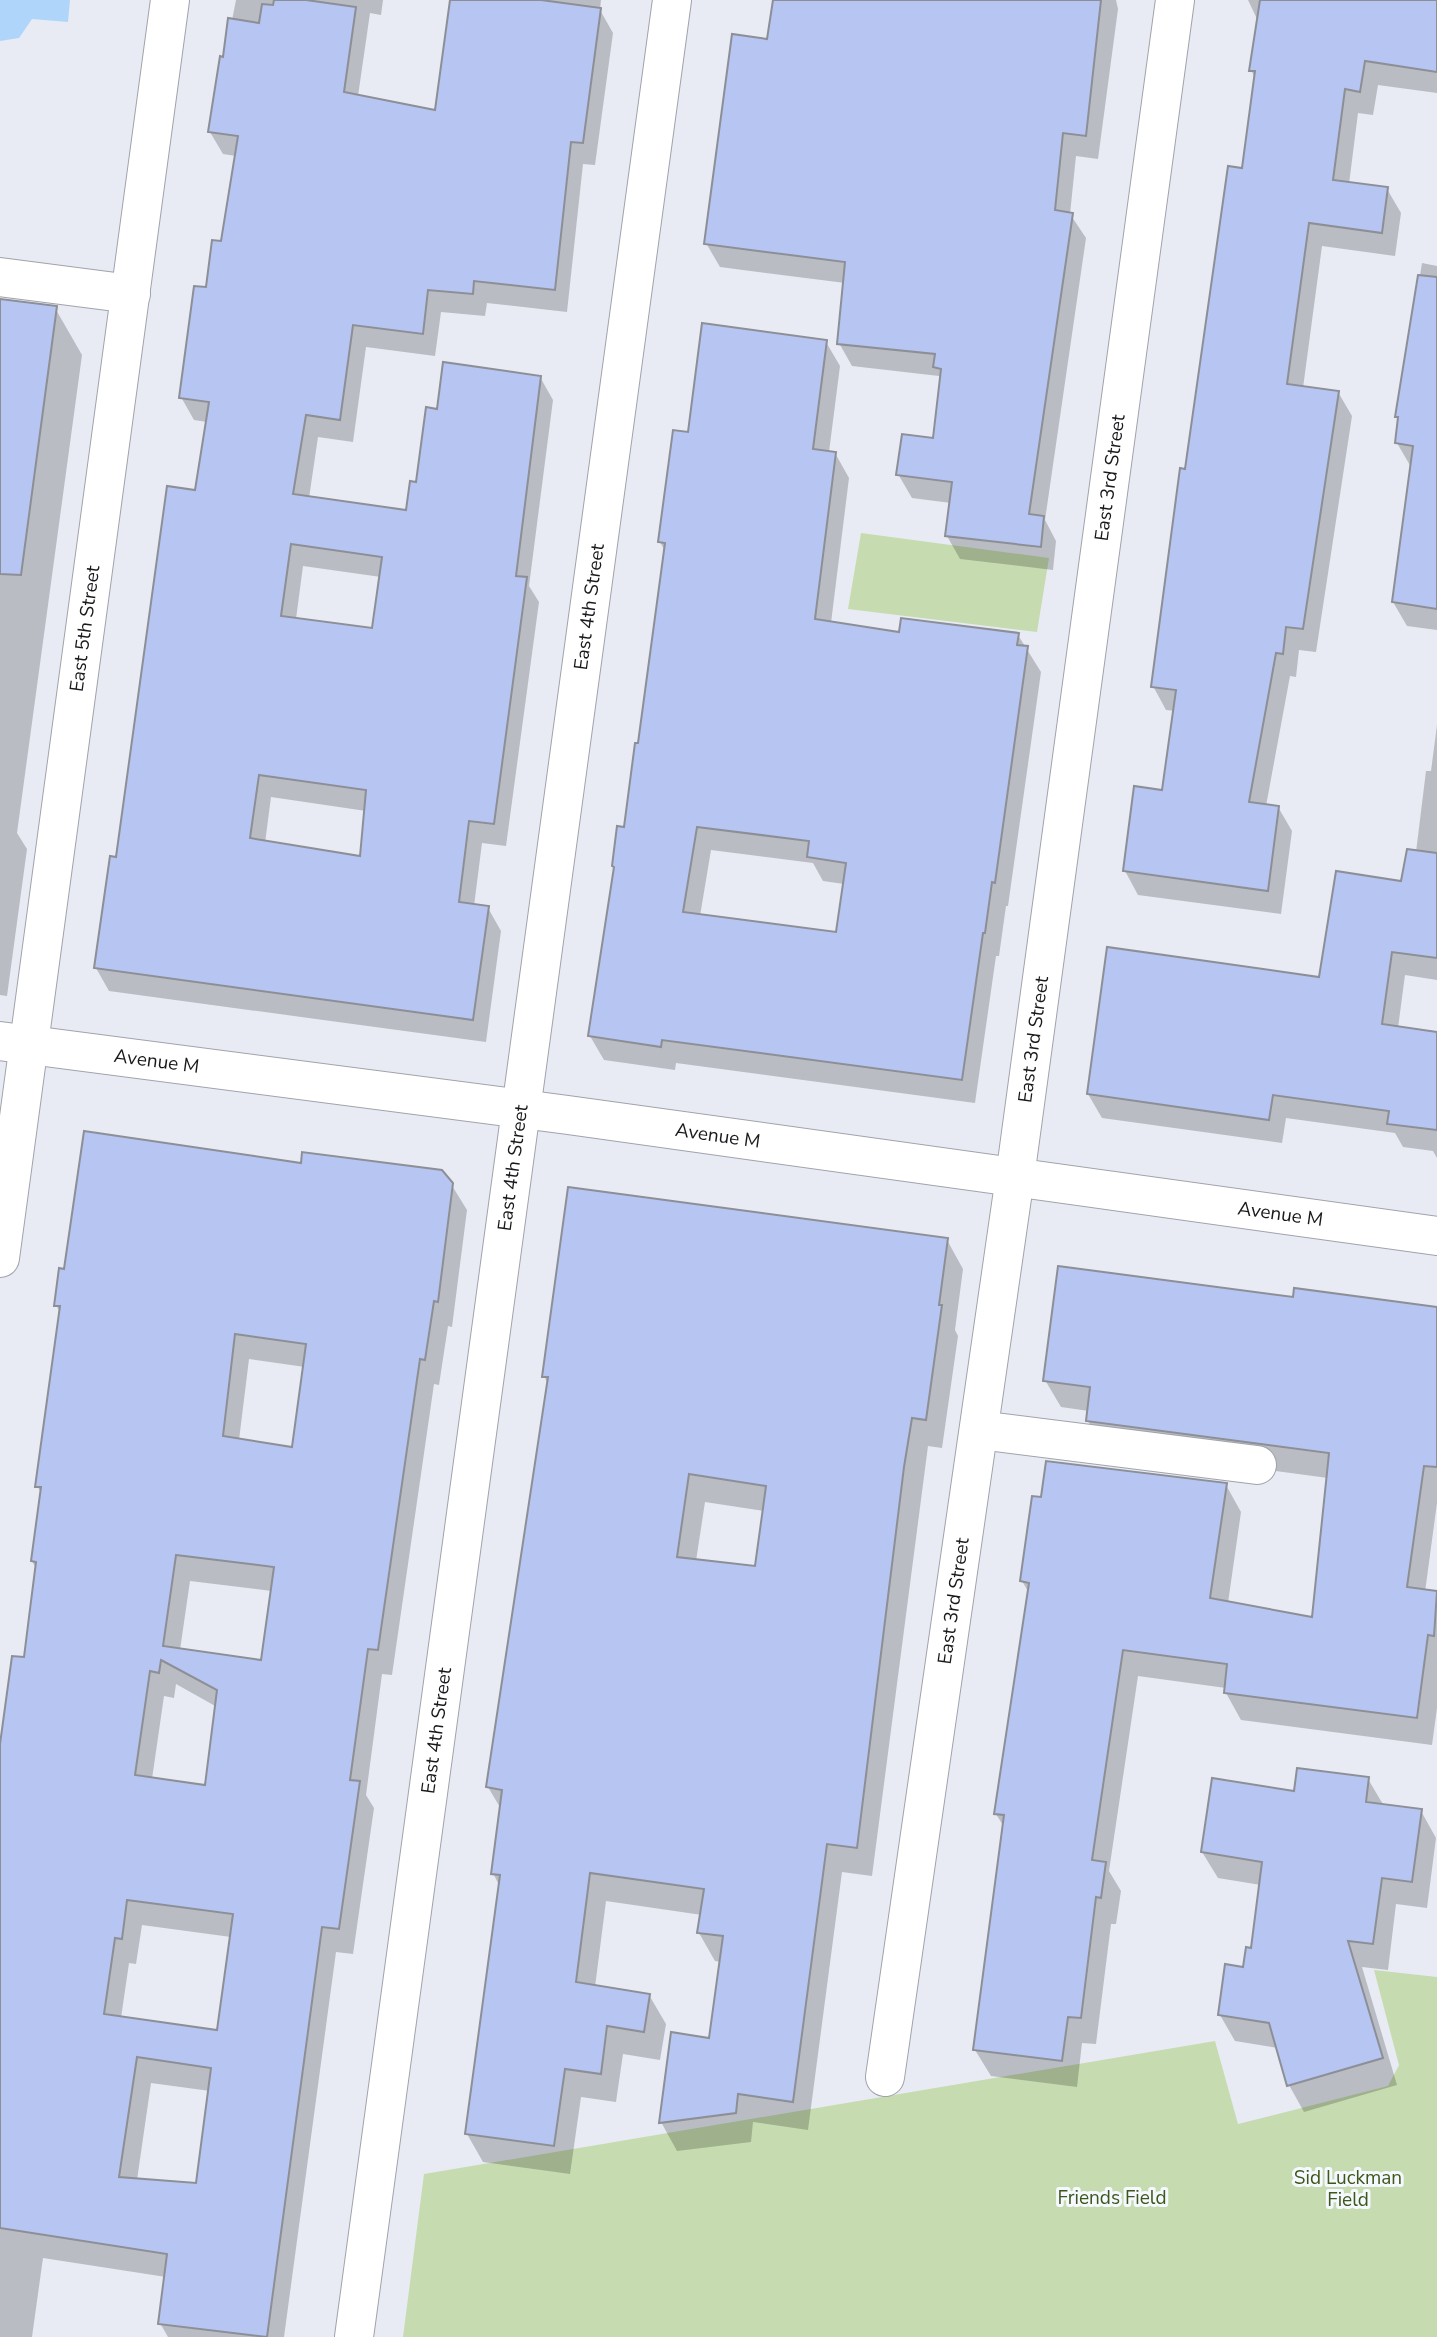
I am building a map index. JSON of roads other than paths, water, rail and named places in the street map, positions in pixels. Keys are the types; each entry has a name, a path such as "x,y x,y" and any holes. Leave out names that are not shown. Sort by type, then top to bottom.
{"street":[{"name":"East 5th Street","path":"0,1258 15,1043 131,294 170,0"},
{"name":"East 4th Street","path":"354,2337 672,0"},
{"name":"East 3rd Street","path":"885,2077 1015,1177 1175,0"},
{"path":"0,276 131,294"},
{"name":"Avenue M","path":"15,1043 522,1109 1437,1236"},
{"path":"979,1430 1257,1465"}],"water":[{"path":"0,0 70,0 68,22 32,19 19,38 0,41"}],"park label":[{"name":"Sid Luckman Field","path":"1348,2189"},
{"name":"Friends Field","path":"1112,2198"}]}
